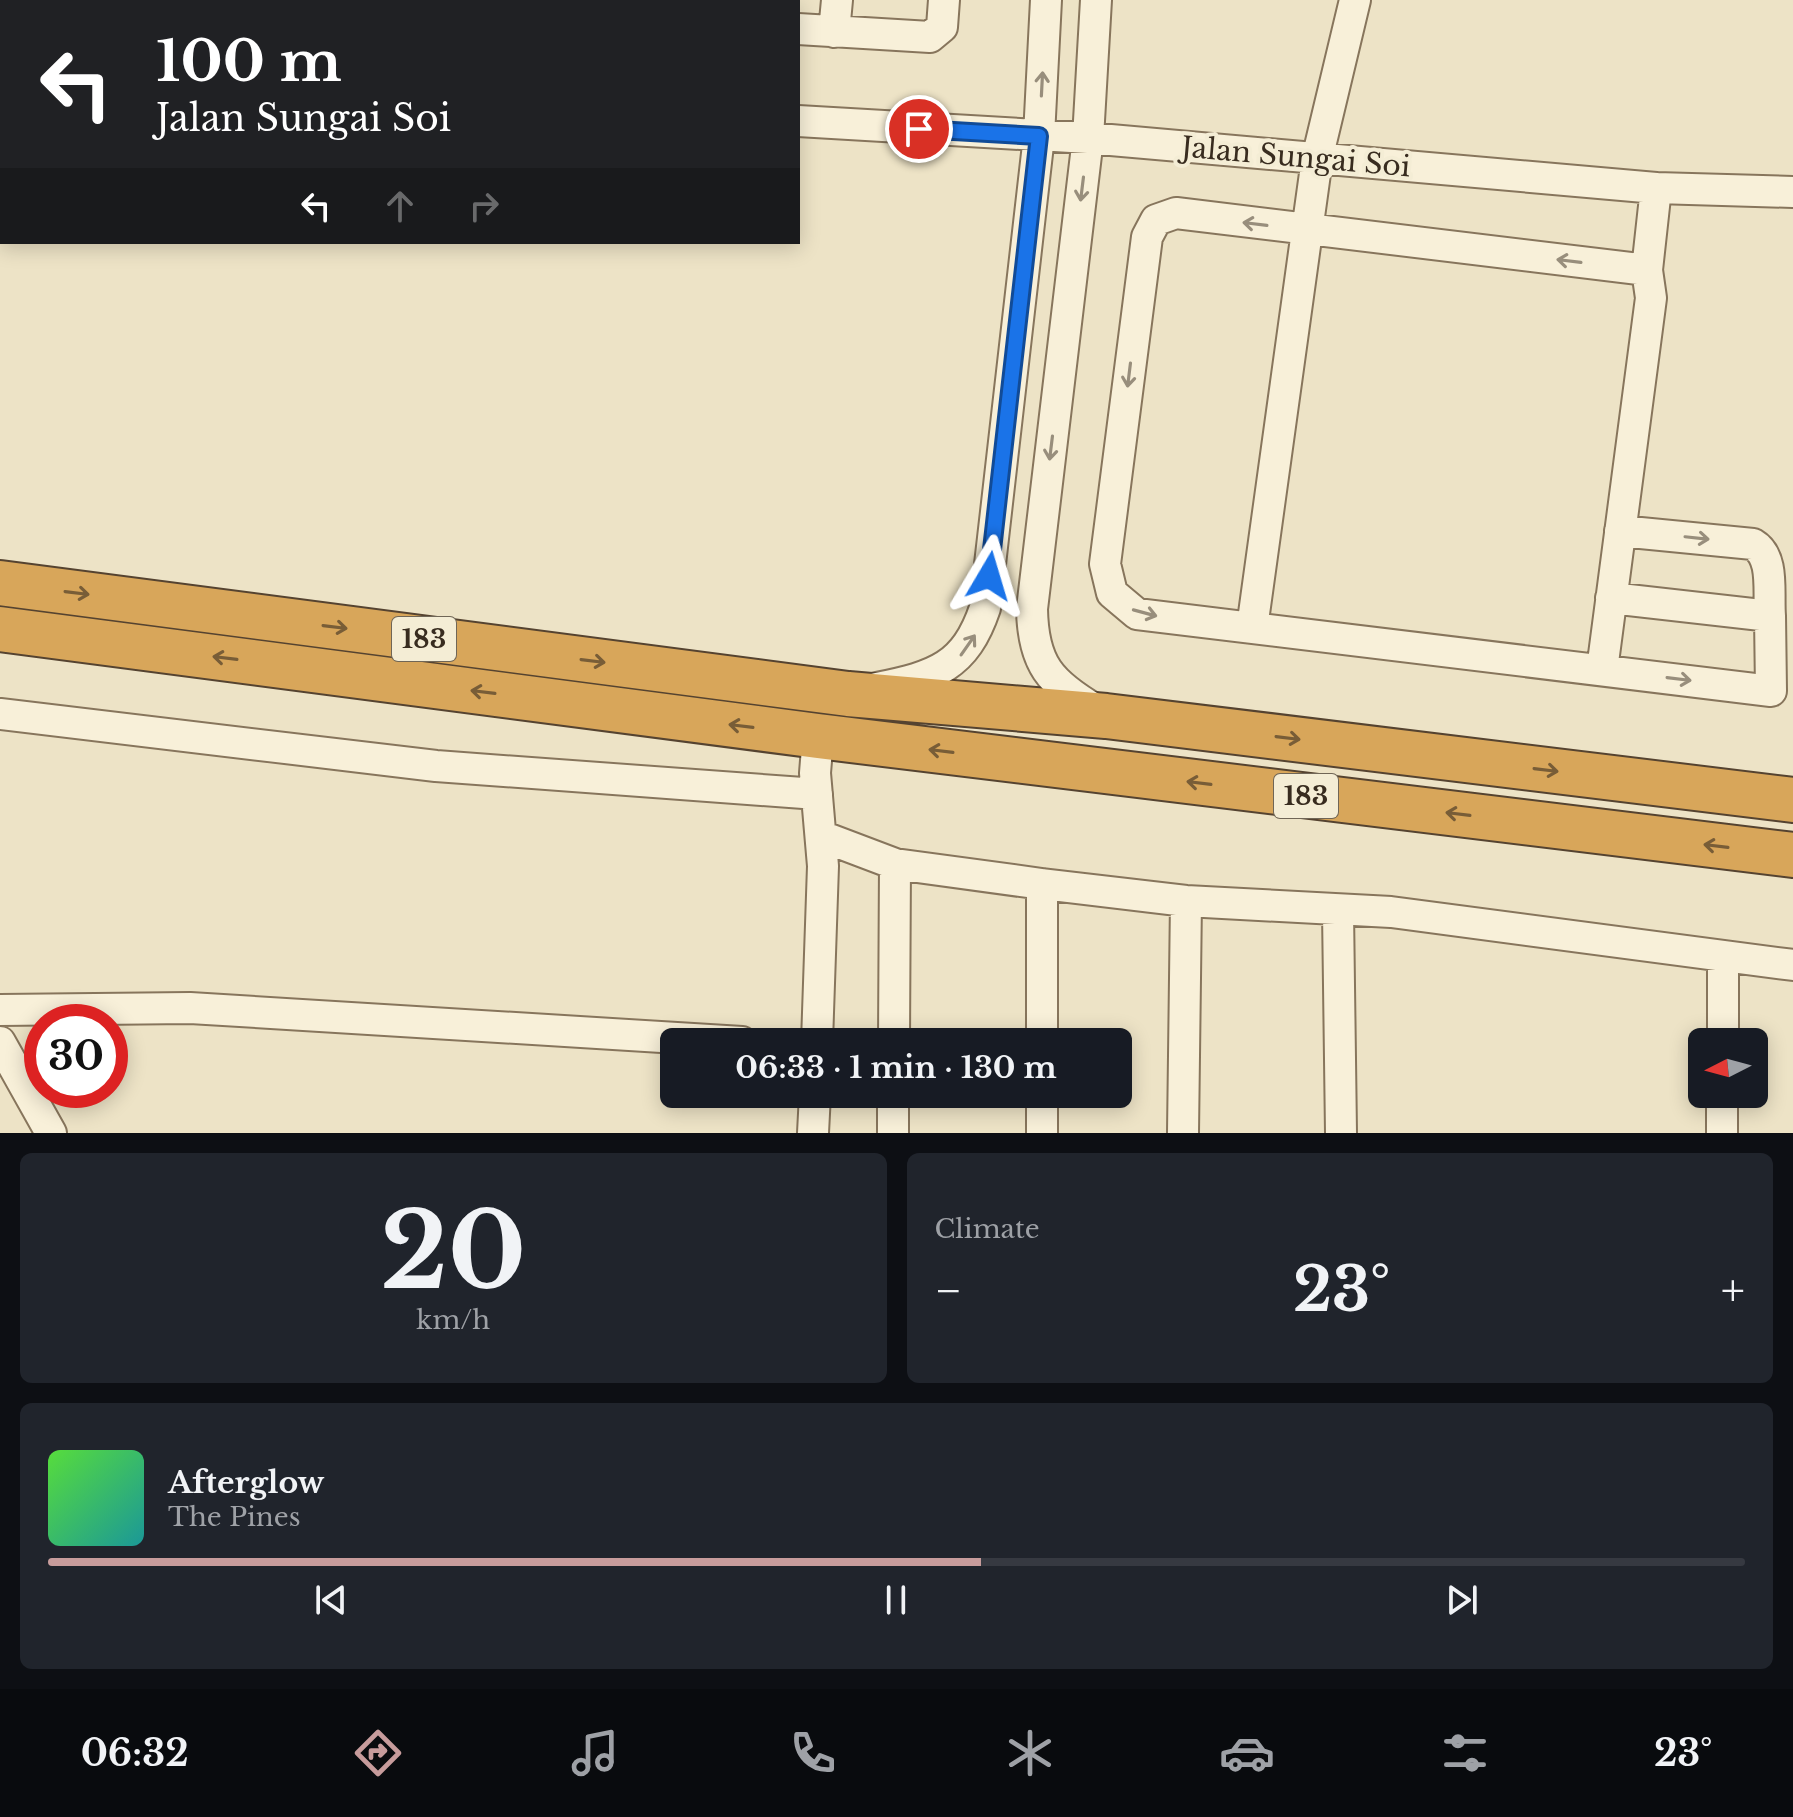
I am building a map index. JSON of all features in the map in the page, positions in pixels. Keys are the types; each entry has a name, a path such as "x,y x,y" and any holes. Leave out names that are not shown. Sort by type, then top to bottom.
{"highway":[{"name":"183","path":"0,583 848,694 1106,716 1793,800"},
{"name":"183","path":"0,629 818,736 1793,855"}],"street":[{"path":"834,32 837,0"},
{"path":"800,29 930,37 942,27 944,0"},
{"path":"848,694 903,683 957,662 976,636 985,608 1039,136 1046,0"},
{"path":"1096,0 1088,138 1032,619 1033,641 1059,688 1106,716"},
{"path":"1252,628 1317,159 1355,0"},
{"name":"Jalan Sungai Soi","path":"800,121 1088,138 1656,188 1793,192"},
{"path":"1602,670 1651,298 1647,270 1656,188"},
{"path":"1620,531 1753,544 1762,550 1767,560 1770,616 1782,692 1137,614 1112,593 1105,564 1147,237 1156,220 1176,213 1647,270"},
{"path":"1611,598 1770,616"},
{"path":"0,714 436,766 817,794"},
{"path":"817,1028 821,836 817,794 818,736"},
{"path":"821,836 895,864 1042,884 1186,901 1391,912 1793,965"},
{"path":"894,1028 895,864"},
{"path":"1042,884 1042,1028"},
{"path":"1183,1133 1186,901"},
{"path":"1338,911 1341,1133"},
{"path":"1723,956 1723,1028"},
{"path":"0,1010 190,1008 660,1037"},
{"path":"0,1042 51,1133"},
{"path":"813,1133 814,1108"},
{"path":"893,1108 893,1133"},
{"path":"1042,1108 1042,1133"},
{"path":"1722,1108 1722,1133"}],"route":[{"path":"919,129 1039,136 989,576"}]}
